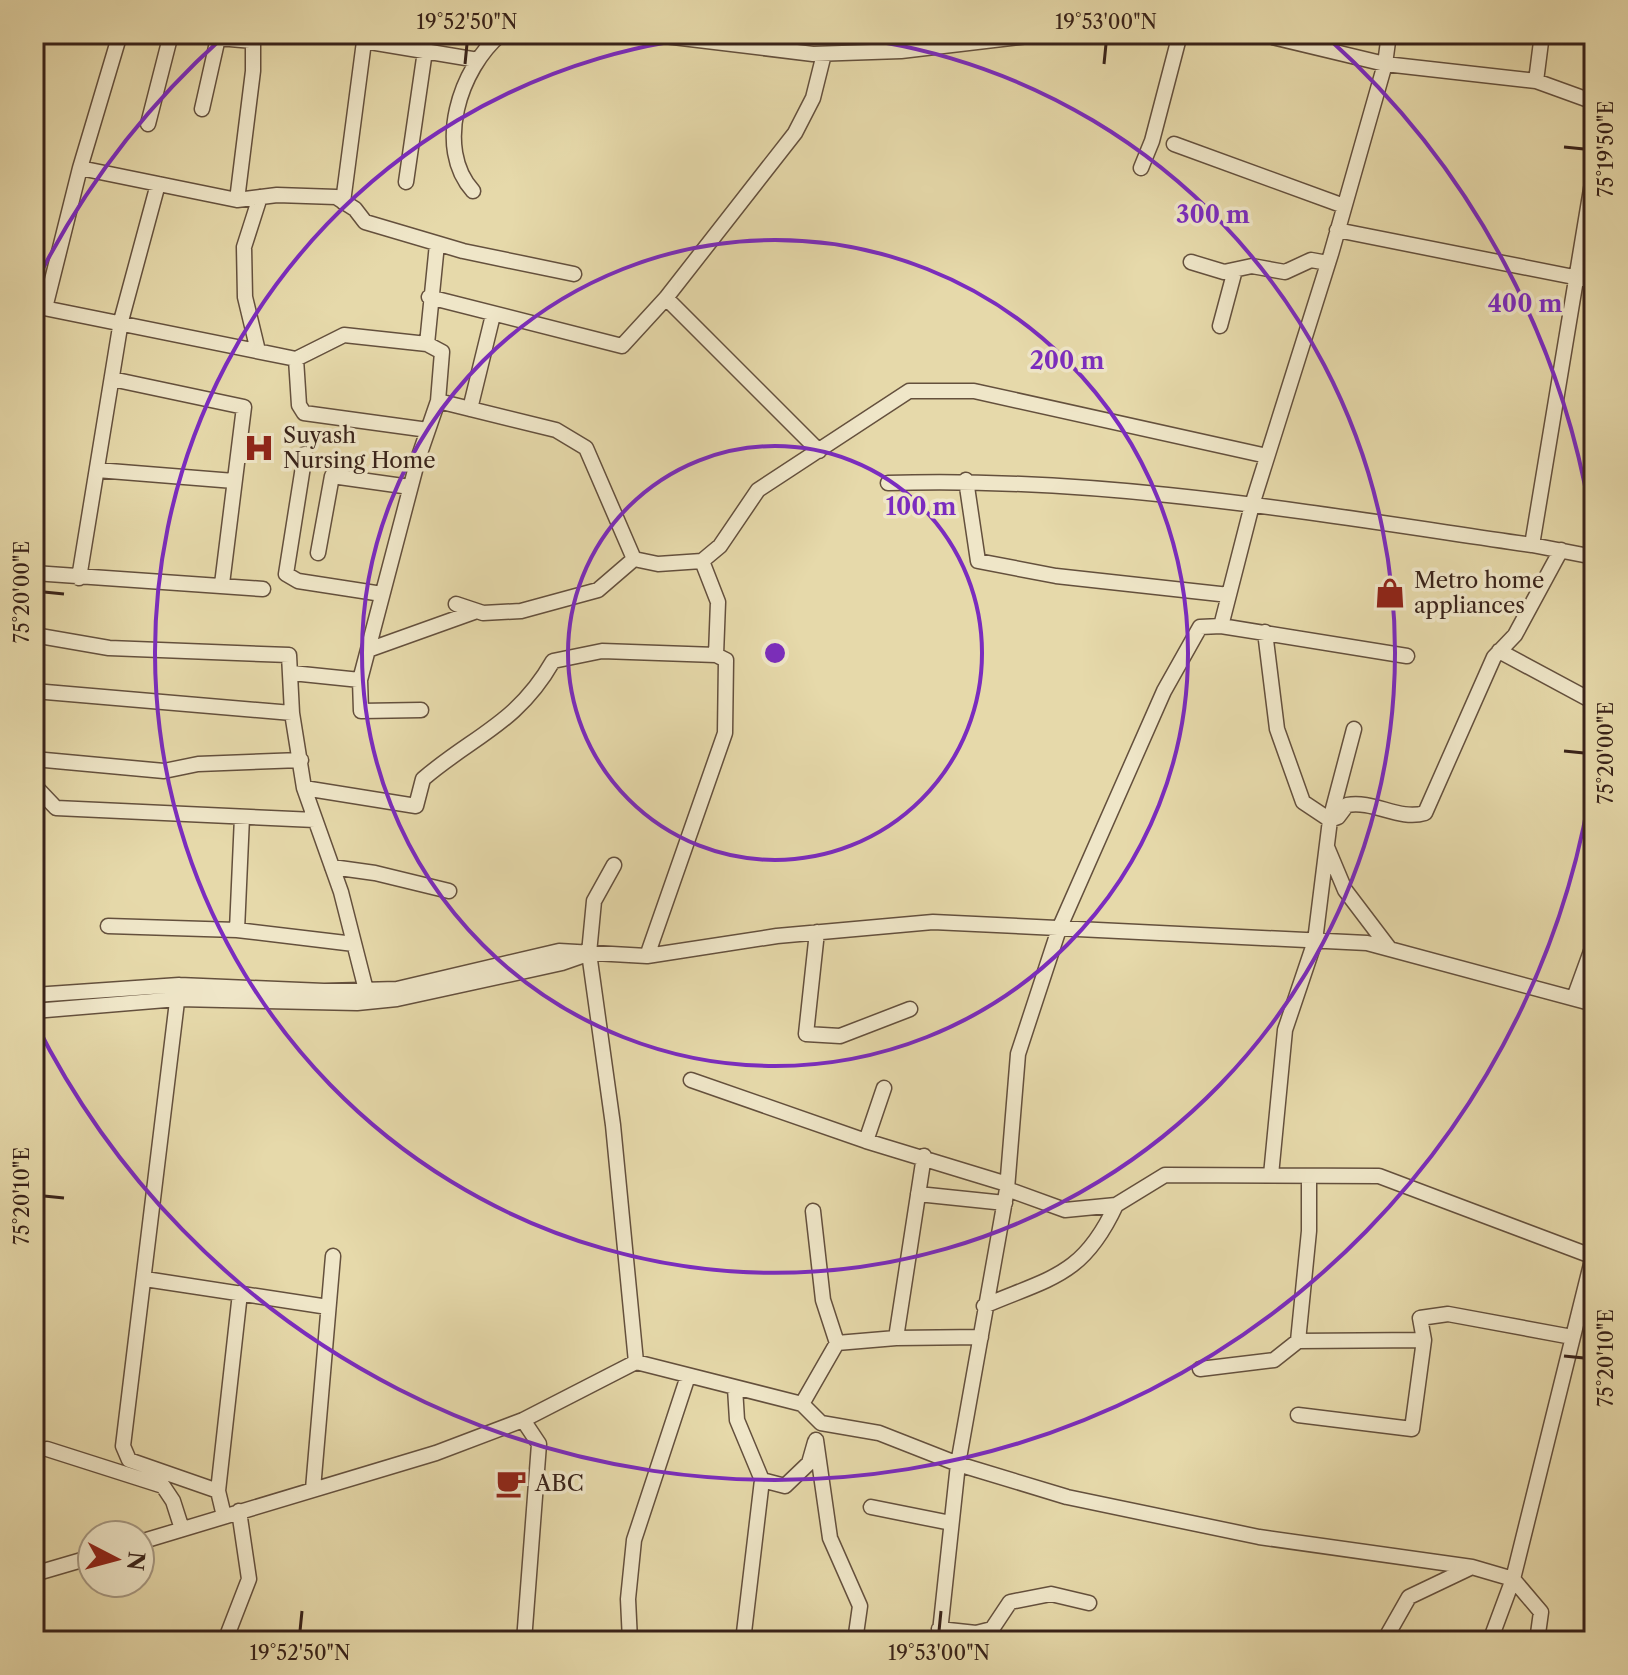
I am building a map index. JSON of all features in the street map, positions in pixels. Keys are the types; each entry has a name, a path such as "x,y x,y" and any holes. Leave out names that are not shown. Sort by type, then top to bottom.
{"street":[{"path":"120,34 40,307 121,321 296,359 344,335 427,344 442,352 438,401 410,487 360,680 361,711 421,710"},
{"path":"148,124 171,34"},
{"path":"200,34 218,38 253,38 253,71 237,200"},
{"path":"473,191 463,180 452,147 460,96 484,48 501,34"},
{"path":"648,34 689,36 824,54 916,50 1046,34"},
{"path":"916,50 918,34"},
{"path":"1141,168 1152,141 1180,34"},
{"path":"1260,34 1385,64 1536,81 1594,102"},
{"path":"1221,626 1252,505 1328,263 1385,64 1389,34"},
{"path":"1536,81 1542,34"},
{"path":"202,109 218,38"},
{"path":"343,202 364,38 478,60"},
{"path":"406,182 425,51"},
{"path":"429,297 622,346 666,298 795,133 813,98 824,54"},
{"path":"1174,144 1344,206"},
{"path":"80,168 237,200 336,197 365,222 437,244 574,274"},
{"path":"1532,545 1594,171"},
{"path":"79,578 121,321 158,184"},
{"path":"258,351 245,297 244,247 260,197"},
{"path":"1337,230 1594,281"},
{"path":"427,344 429,297 437,244"},
{"path":"1191,262 1224,272 1252,266 1285,272 1311,260 1328,263"},
{"path":"1220,326 1235,270"},
{"path":"666,298 819,451"},
{"path":"470,409 493,315"},
{"path":"296,359 299,405 304,413 428,430"},
{"path":"112,379 244,407 222,584"},
{"path":"634,559 658,564 702,561 720,546 758,490 909,391 974,391 1267,456"},
{"path":"438,401 556,430 586,448 634,559"},
{"path":"305,454 286,574 298,581 382,594"},
{"path":"97,470 234,481"},
{"path":"318,553 332,476 410,487"},
{"path":"966,480 978,561 1056,576 1229,595"},
{"path":"888,483 966,480 1041,482 1252,505 1532,545 1594,557"},
{"path":"1330,820 1338,817 1347,805 1361,802 1413,817 1425,813 1499,651 1515,635 1561,550"},
{"path":"456,604 477,611 521,611 598,590 634,559"},
{"path":"702,561 718,602 716,655"},
{"path":"34,573 263,589"},
{"path":"368,650 477,611"},
{"path":"1089,1603 1051,1594 1010,1602 992,1629 939,1635 958,1464 1006,1192 1018,1054 1059,929 1164,691 1200,627 1221,626 1265,632 1407,656"},
{"path":"1265,632 1277,729 1303,802 1330,820"},
{"path":"34,635 109,648 289,655 292,713 304,788 332,867 366,990"},
{"path":"304,788 416,806 423,779 510,718 539,687 553,661 602,651 716,655 726,660 725,733 647,956"},
{"path":"1499,651 1594,702"},
{"path":"292,673 360,680"},
{"path":"34,691 292,713"},
{"path":"1271,1175 1285,1030 1315,941 1330,820 1354,729"},
{"path":"34,759 164,771 198,764 301,760"},
{"path":"34,780 36,787 56,808 315,820"},
{"path":"237,930 242,817"},
{"path":"1327,846 1345,890 1389,948"},
{"path":"614,865 594,901 589,953 613,1125 636,1362"},
{"path":"332,867 375,873 449,891"},
{"path":"34,995 397,989 559,951 647,956 777,936 933,922 1367,943 1594,1004"},
{"path":"108,926 237,930 354,944"},
{"path":"817,932 806,1034 840,1036 910,1009"},
{"path":"1574,998 1594,943"},
{"path":"34,1011 178,992 357,1003 397,999 562,963 589,953"},
{"path":"178,992 125,1455 218,1491"},
{"path":"691,1080 866,1141 924,1156 1006,1192 1065,1210 1116,1205 1165,1175 1379,1176 1593,1255 1513,1579 1490,1641"},
{"path":"866,1141 884,1088"},
{"path":"896,1338 924,1156"},
{"path":"1298,1341 1309,1231 1309,1176"},
{"path":"918,1194 1006,1192"},
{"path":"984,1306 1071,1269 1100,1239 1116,1205"},
{"path":"802,1404 837,1343 823,1300 813,1211"},
{"path":"313,1489 333,1256"},
{"path":"145,1279 328,1307"},
{"path":"224,1516 218,1491 240,1293"},
{"path":"1298,1415 1412,1429 1424,1340 1420,1318 1448,1314 1572,1337"},
{"path":"837,1343 896,1338 981,1337"},
{"path":"1200,1369 1274,1360 1298,1341 1424,1340"},
{"path":"156,1537 436,1453 523,1420 636,1362 802,1404 821,1423 879,1433 958,1464 1067,1497 1259,1537 1472,1567 1513,1579 1541,1612 1537,1641"},
{"path":"630,1641 628,1599 634,1540 688,1376"},
{"path":"735,1388 737,1420 762,1480 743,1641"},
{"path":"523,1420 539,1444 524,1641"},
{"path":"762,1480 785,1486 809,1463 821,1423"},
{"path":"816,1440 830,1538 860,1606 855,1641"},
{"path":"47,1449 163,1486 173,1501 182,1529"},
{"path":"871,1507 951,1523"},
{"path":"225,1641 249,1579 239,1511"},
{"path":"34,1574 76,1562"},
{"path":"1384,1641 1409,1597 1472,1567"},
{"path":"34,1624 36,1641"}],"place":[{"name":"Suyash Nursing Home","path":"259,448"},
{"name":"Metro home appliances","path":"1390,593"},
{"name":"ABC","path":"511,1483"}]}
